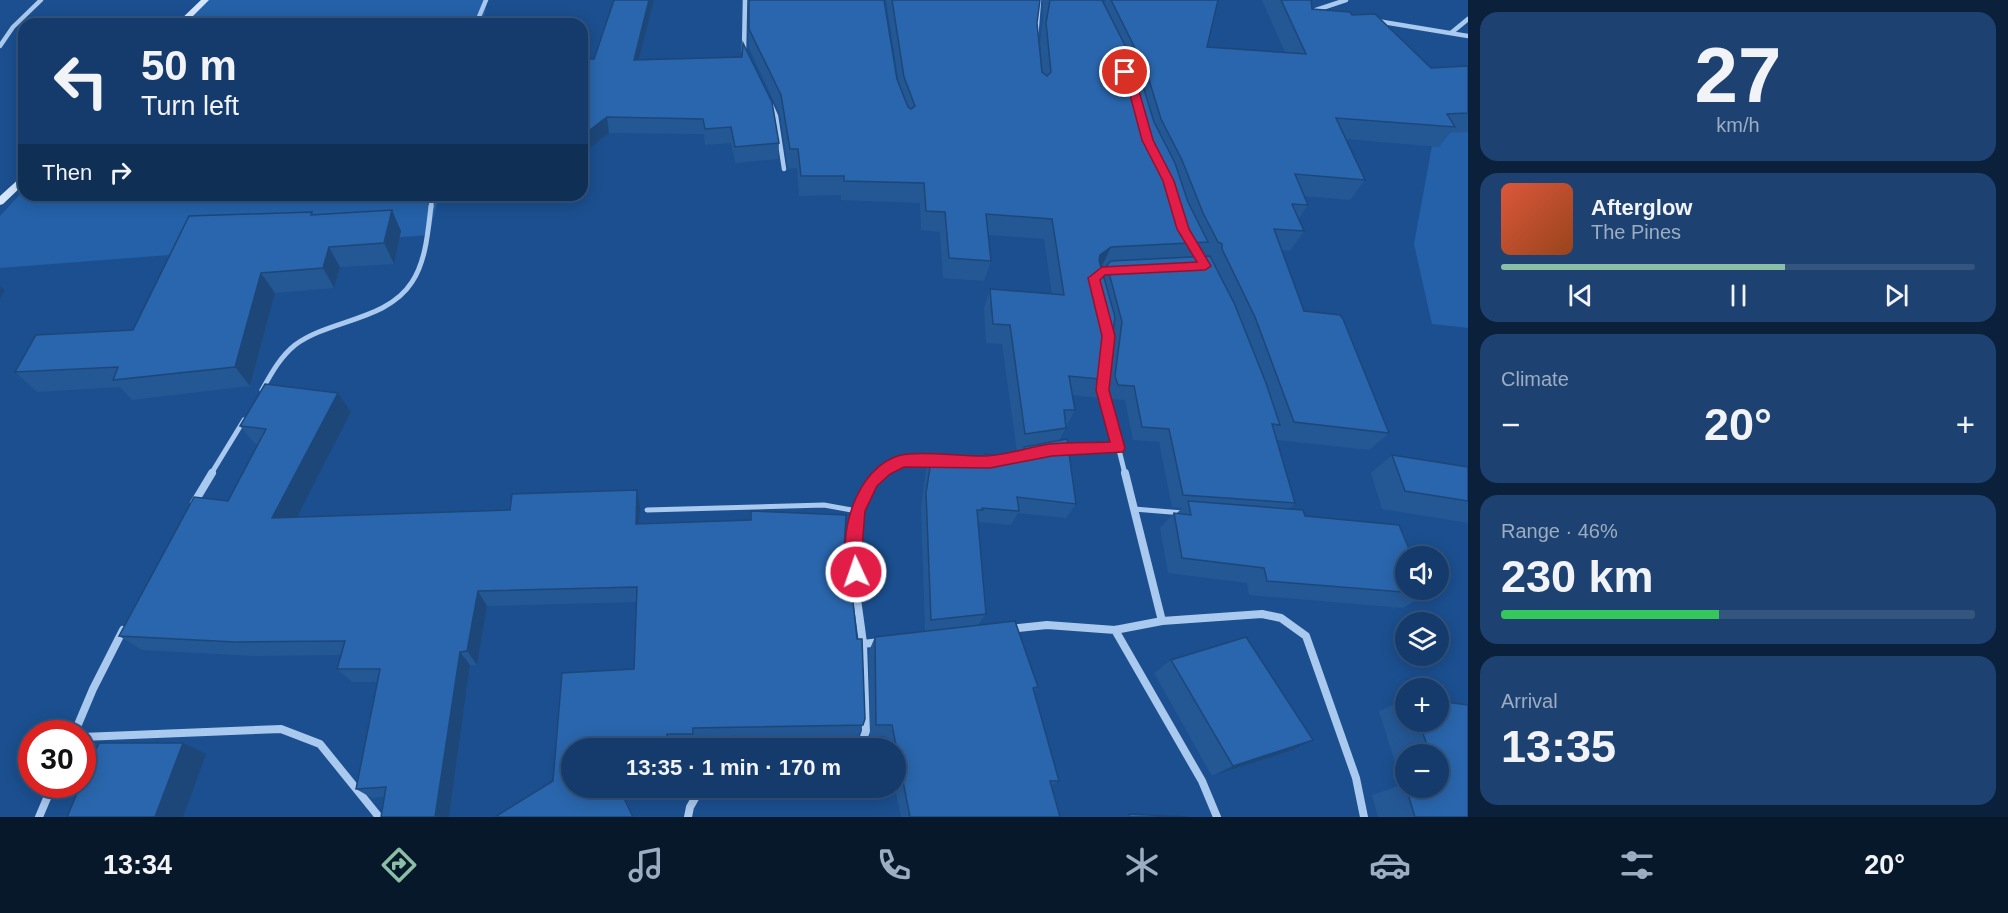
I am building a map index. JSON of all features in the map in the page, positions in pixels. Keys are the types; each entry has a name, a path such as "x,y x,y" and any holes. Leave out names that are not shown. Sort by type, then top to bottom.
{"main road":[{"path":"186,18 205,0"},
{"path":"0,202 18,184"}],"street":[{"path":"22,18 41,0"},
{"path":"478,18 486,0"},
{"path":"745,0 745,55"},
{"path":"1035,42 1040,21 1039,0"},
{"path":"1316,10 1346,0"},
{"path":"1307,8 1328,12"},
{"path":"1451,33 1468,19"},
{"path":"1374,20 1468,36"},
{"path":"0,46 18,22"},
{"path":"767,96 776,116 784,169"},
{"path":"255,402 279,361 294,345 317,333 388,305 400,297 412,282 425,243 431,201"},
{"path":"1104,379 1102,390 1162,621"},
{"path":"188,513 249,412"},
{"path":"1052,450 1118,448"},
{"path":"864,738 866,731 863,644 854,548 857,511 872,482 885,470 902,461 946,461"},
{"path":"1001,629 1047,625 1114,630 1162,621 1262,614 1281,618 1306,636 1356,778 1364,817"},
{"path":"80,720 93,688 125,627"},
{"path":"1114,630 1202,781 1217,817"},
{"path":"863,644 886,641"},
{"path":"96,736 281,729 320,744 379,817"},
{"path":"39,817 47,798"},
{"path":"688,817 695,798"}],"lane":[{"path":"647,510 824,505 857,511"},
{"path":"1134,509 1192,513"}],"shaded area":[{"path":"204,0 488,0 484,18 187,18"},
{"path":"1444,80 1468,84 1468,328 1432,324 1414,244"},
{"path":"18,196 18,201 438,201 429,235 0,268 0,216"}],"building":[{"path":"614,0 649,0 634,60 742,57 743,43 772,102 779,143 735,147 731,127 705,129 703,119 607,117 588,131 588,59 594,59"},
{"path":"749,0 884,0 897,79 908,107 911,109 915,106 904,77 892,0 1040,0 1037,23 1042,72 1047,76 1051,72 1046,23 1050,0 1102,0 1139,73 1154,122 1175,163 1188,202 1208,242 1111,247 1100,255 1099,260 1115,317 1108,371 1110,380 1069,376 1075,410 1064,410 1066,428 1025,434 1010,325 993,324 990,289 1064,295 1052,219 986,214 991,261 949,258 945,212 926,211 924,183 844,181 844,176 801,176 798,149 790,149 781,95 749,29"},
{"path":"1111,0 1218,0 1207,47 1306,54 1281,0 1311,0 1312,9 1350,12 1352,15 1375,14 1431,68 1468,66 1468,113 1447,114 1455,127 1336,118 1365,180 1295,174 1308,205 1292,204 1304,231 1274,229 1304,311 1340,315 1343,319 1389,433 1294,422 1255,317 1222,249 1222,244 1218,242 1203,213 1182,160 1161,119 1146,70"},
{"path":"392,210 384,243 329,247 323,268 261,273 235,367 113,380 118,367 15,372 36,335 133,330 189,216 312,212 311,215"},
{"path":"1210,256 1235,305 1266,383 1280,425 1272,424 1295,503 1183,495 1169,429 1142,427 1134,386 1118,385 1115,376 1122,322 1107,265 1111,261"},
{"path":"265,384 338,393 272,518 510,510 512,494 637,490 636,524 751,520 751,511 846,515 842,583 851,583 857,639 862,639 865,719 863,725 693,728 693,734 667,734 667,738 561,738 561,798 624,798 633,817 495,817 553,781 562,673 634,669 637,587 478,591 467,651 460,652 435,817 381,817 386,787 356,789 380,669 337,669 345,641 235,642 119,636 194,497 228,501 266,429 240,426"},
{"path":"1067,439 1076,504 1017,497 1019,511 982,508 983,510 977,510 986,614 931,620 926,493 932,455 986,461 985,454 1026,458 1024,447"},
{"path":"1392,455 1468,467 1468,501 1405,491"},
{"path":"1188,501 1303,510 1305,516 1399,525 1408,546 1395,546 1395,591 1267,581 1264,568 1182,558 1174,513 1191,515"},
{"path":"1015,621 1038,687 1033,688 1059,781 1050,781 1060,817 910,817 906,797 906,738 895,738 892,725 876,725 875,637"},
{"path":"1246,637 1313,740 1233,766 1171,660"},
{"path":"1449,702 1468,705 1468,817 1415,817 1409,798 1449,798 1449,744 1427,744 1422,732 1449,732"},
{"path":"99,743 183,743 155,817 67,817 75,798 96,798 96,750"},
{"path":"1129,814 1188,817 1129,817"}],"route":[{"path":"856,572 854,548 857,511 872,482 885,470 902,461 990,462 1052,450 1118,448 1102,390 1109,336 1094,278 1102,271 1205,266 1183,229 1168,181 1148,140 1134,91 1125,72"}]}
